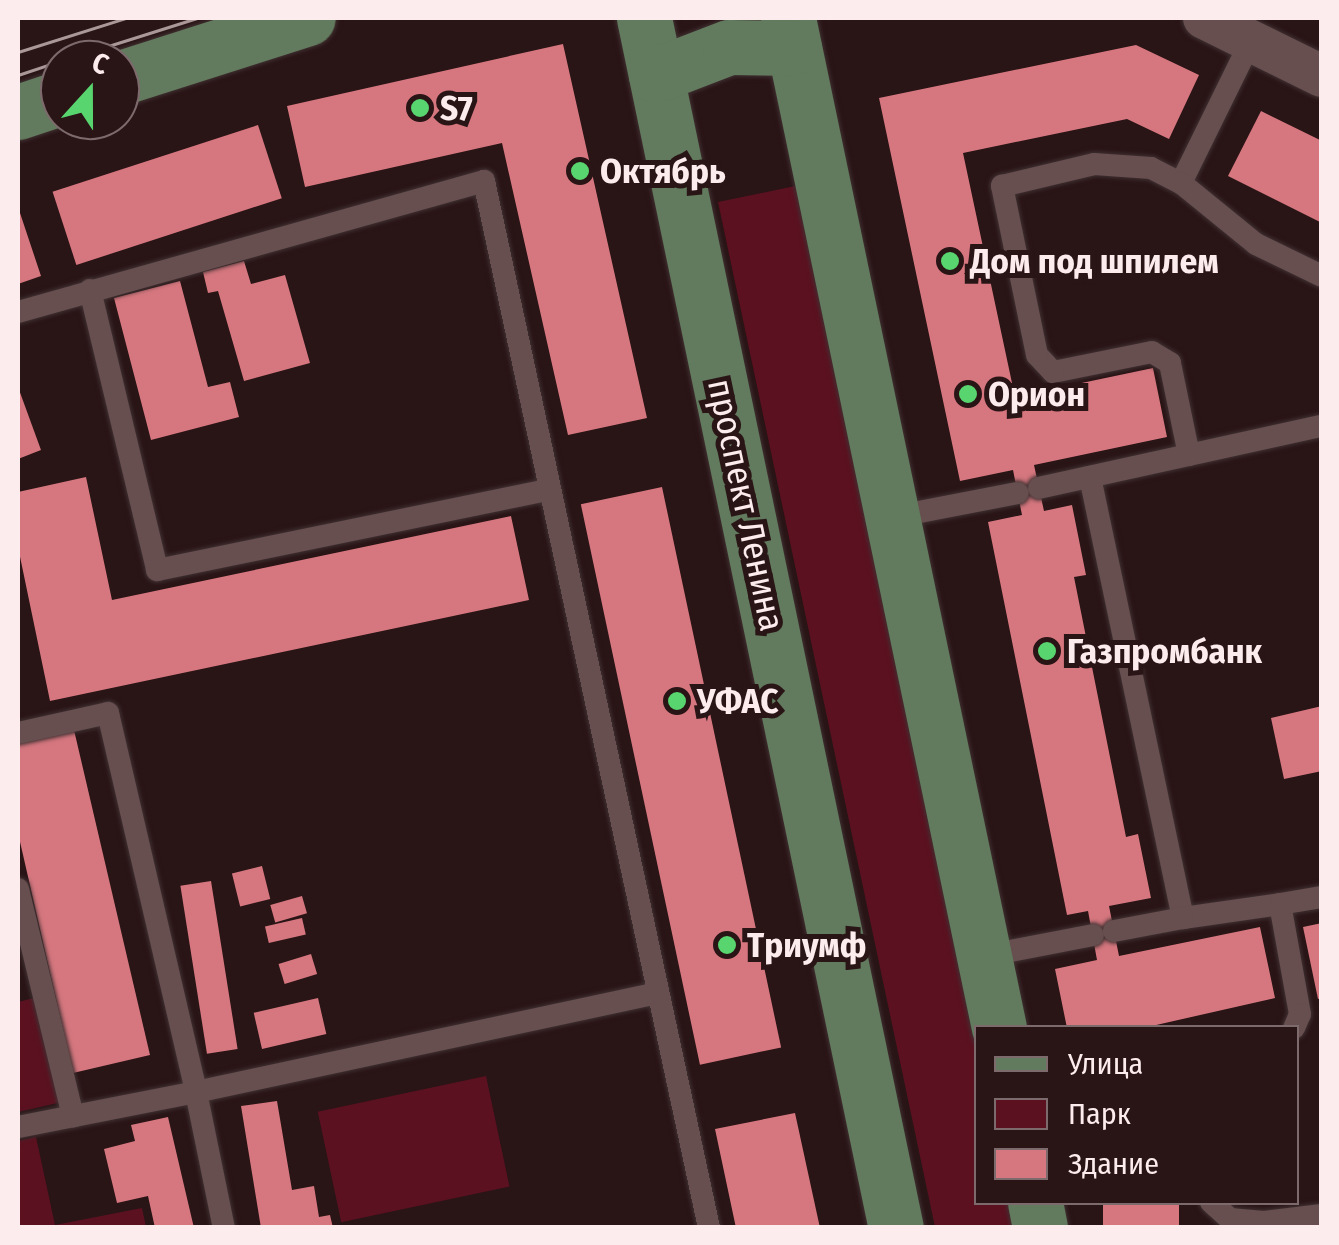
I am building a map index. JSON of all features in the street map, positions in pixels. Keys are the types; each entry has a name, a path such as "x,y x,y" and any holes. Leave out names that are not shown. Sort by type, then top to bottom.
{"main road":[{"path":"140,72 308,18"},
{"name":"проспект Ленина","path":"644,18 896,1228"},
{"path":"656,75 794,28 997,1025"}],"street":[{"path":"1204,18 1322,76"}],"lane":[{"path":"1181,183 1251,42"},
{"path":"1189,455 1170,363 1152,352 1053,372 1037,355 1002,186 1094,164 1151,168 1181,183 1256,244 1322,276"},
{"path":"18,312 484,181 708,1228"},
{"path":"90,290 157,570 550,488"},
{"path":"892,517 1322,426"},
{"path":"1090,477 1183,918"},
{"path":"18,733 108,714 224,1228"},
{"path":"18,889 73,1116"},
{"path":"984,956 1183,918 1322,897"},
{"path":"1280,904 1300,1014 1295,1025"},
{"path":"18,1127 658,993"},
{"path":"1214,1205 1230,1219 1264,1222 1322,1215"}],"green space":[{"path":"800,185 975,1025 974,1205 1016,1205 1021,1227 935,1227 718,202"},
{"path":"38,997 62,1102 18,1112 18,1002"},
{"path":"486,1076 509,1187 341,1222 318,1112"},
{"path":"36,1137 55,1225 142,1208 146,1227 18,1227 18,1141"}],"building":[{"path":"563,44 647,418 568,435 502,143 305,187 287,106"},
{"path":"1136,45 1199,75 1169,139 1127,119 963,153 1015,397 1153,368 1167,437 1034,465 1044,511 1072,505 1086,575 1074,577 1126,837 1138,834 1151,898 1109,906 1119,956 1260,927 1275,998 1156,1025 1066,1025 1055,969 1097,960 1088,911 1067,915 988,522 1022,515 1013,470 960,481 879,98"},
{"path":"1261,111 1322,141 1322,223 1228,176"},
{"path":"258,125 282,198 76,265 53,192"},
{"path":"18,207 41,276 18,284"},
{"path":"244,261 251,284 285,275 310,363 244,381 218,291 208,293 203,272"},
{"path":"180,281 208,387 230,382 239,417 151,440 114,298"},
{"path":"18,387 41,450 18,459"},
{"path":"86,477 112,600 511,516 529,600 50,701 18,547 18,492"},
{"path":"662,487 781,1047 700,1065 581,504"},
{"path":"1322,706 1322,771 1284,779 1271,718"},
{"path":"74,730 150,1055 73,1073 18,833 18,743"},
{"path":"262,866 270,899 240,906 232,873"},
{"path":"211,881 238,1049 207,1054 180,886"},
{"path":"302,896 307,913 275,922 270,905"},
{"path":"302,918 306,935 269,943 265,927"},
{"path":"1322,923 1322,998 1318,999 1303,927"},
{"path":"311,954 317,974 285,984 278,964"},
{"path":"318,998 326,1034 262,1049 254,1013"},
{"path":"277,1101 292,1190 314,1186 319,1217 330,1215 333,1228 261,1228 241,1106"},
{"path":"795,1113 820,1228 736,1228 715,1129"},
{"path":"168,1117 194,1228 155,1228 148,1196 117,1203 104,1149 135,1141 131,1125"},
{"path":"1103,1205 1179,1205 1179,1228 1103,1228"}],"tram line":[{"path":"18,52 126,18"},
{"path":"127,40 197,18"},
{"path":"18,75 40,68"}],"place":[{"name":"S7","path":"420,108"},
{"name":"Октябрь","path":"580,171"},
{"name":"Дом под шпилем","path":"950,261"},
{"name":"Орион","path":"968,394"},
{"name":"Газпромбанк","path":"1047,651"},
{"name":"УФАС","path":"677,701"},
{"name":"Триумф","path":"727,945"}]}
